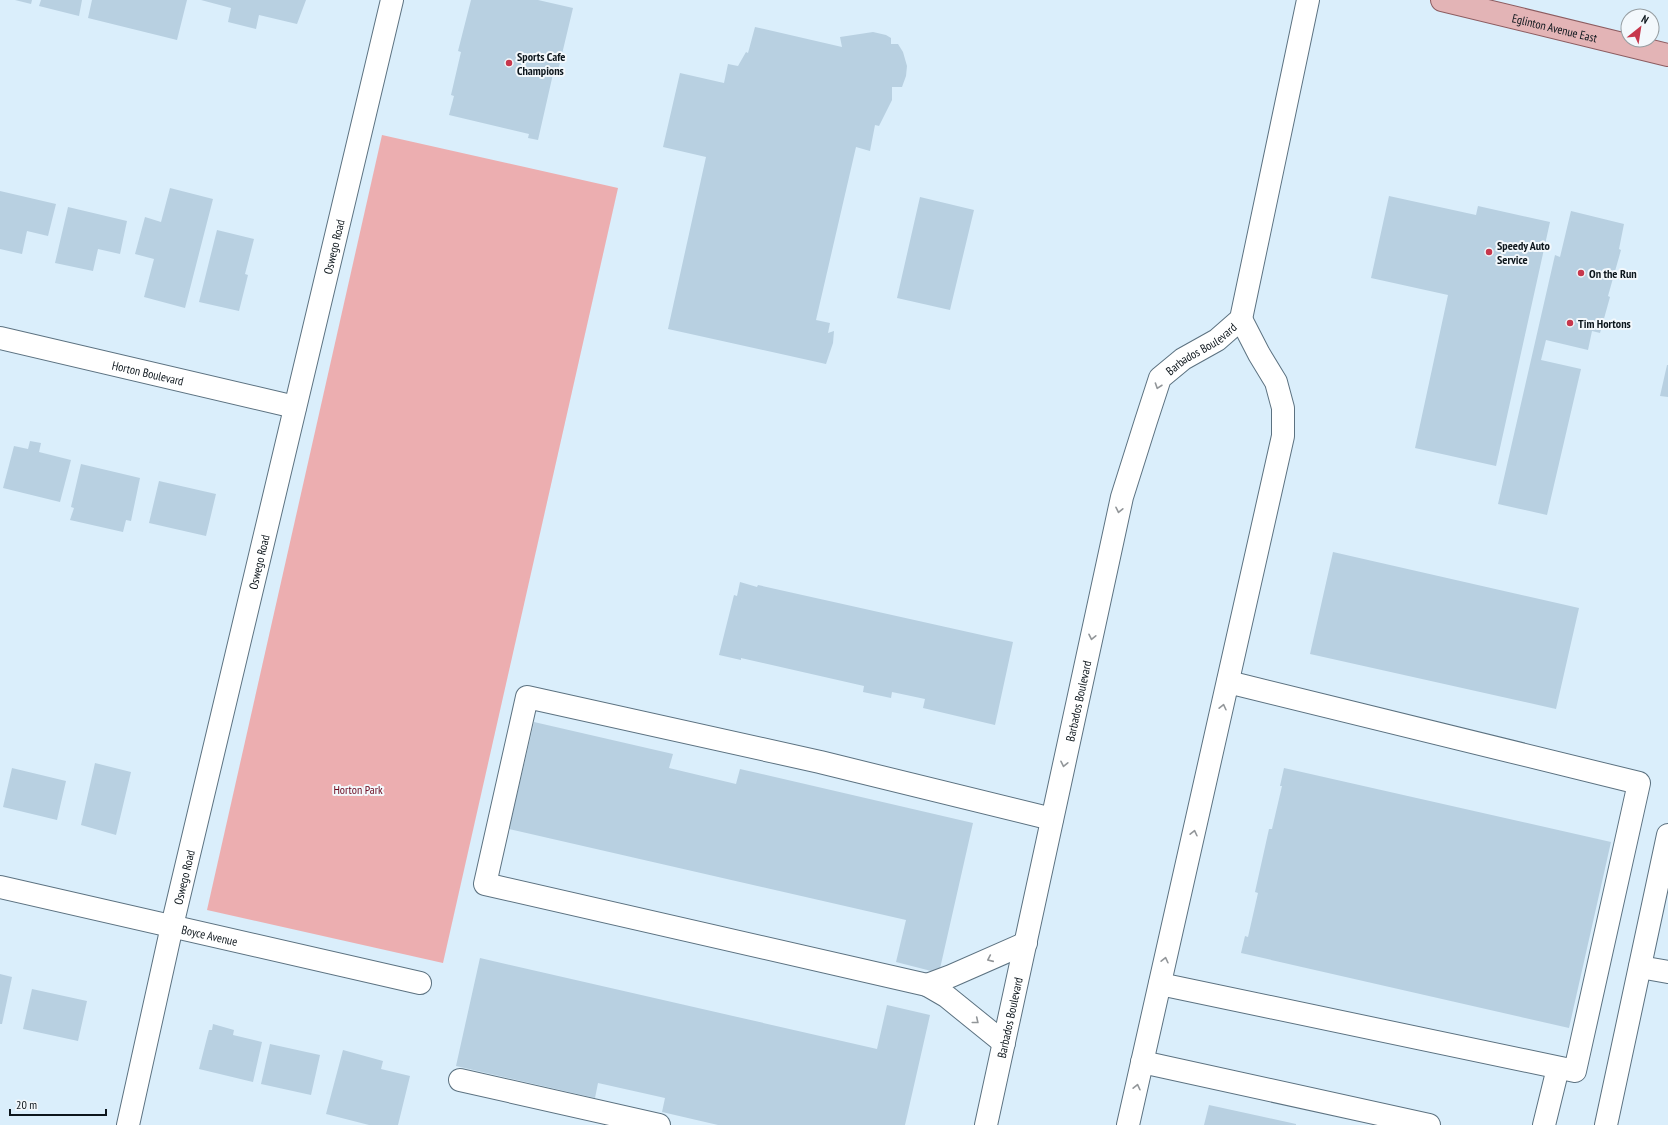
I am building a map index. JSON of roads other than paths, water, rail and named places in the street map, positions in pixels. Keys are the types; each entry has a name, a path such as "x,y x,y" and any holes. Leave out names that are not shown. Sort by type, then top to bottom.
{"main road":[{"name":"Eglinton Avenue East","path":"1442,0 1469,3 1668,55"}],"street":[{"name":"Oswego Road","path":"128,1125 172,926 392,0"},
{"name":"Barbados Boulevard","path":"1128,1125 1283,436 1283,408 1276,382 1259,354 1242,319 1308,0"},
{"name":"Barbados Boulevard","path":"986,1125 1122,497 1160,378 1183,359 1217,340 1242,319"},
{"name":"Horton Boulevard","path":"0,338 295,407"},
{"path":"1160,984 1575,1072 1639,783 1228,682"},
{"path":"1004,1043 946,996 927,985 484,884 527,697 820,762 1052,820"},
{"path":"1606,1125 1668,835"},
{"name":"Boyce Avenue","path":"0,887 420,984"},
{"path":"927,985 1026,943"},
{"path":"1640,967 1668,972"},
{"path":"1142,1062 1429,1125"},
{"path":"1544,1125 1558,1068"},
{"path":"460,1080 659,1125"}],"place":[{"name":"Sports Cafe Champions","path":"509,63"},
{"name":"Speedy Auto Service","path":"1489,252"},
{"name":"On the Run","path":"1581,273"},
{"name":"Tim Hortons","path":"1570,323"}],"park label":[{"name":"Horton Park","path":"358,789"}]}
